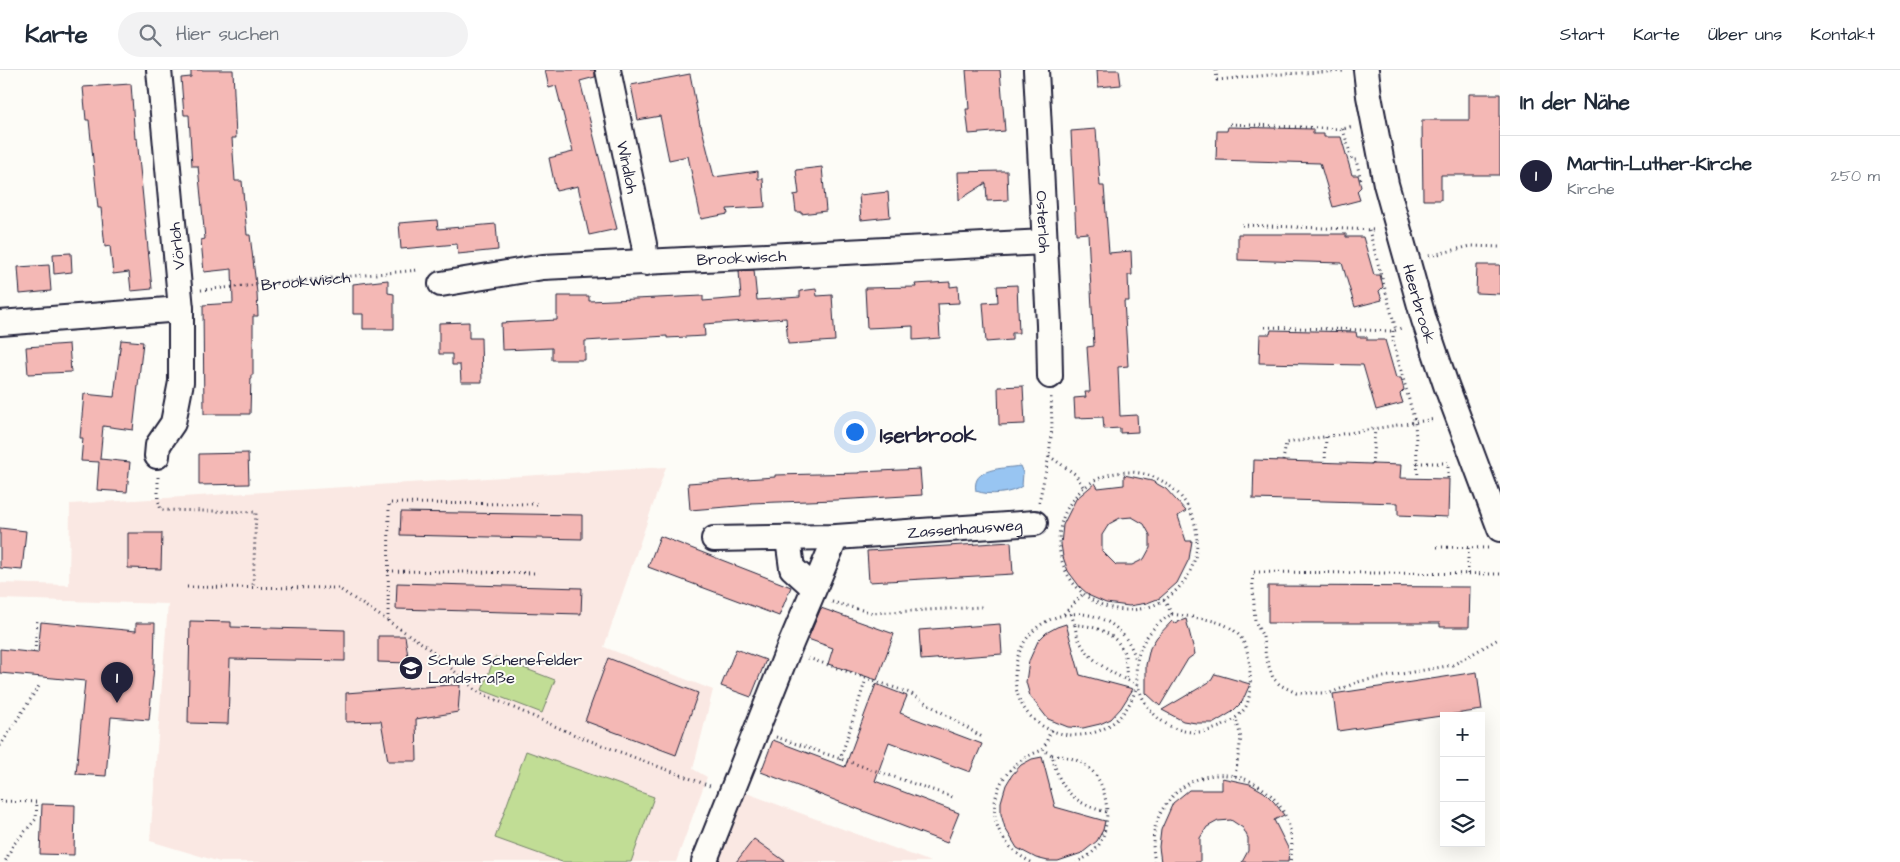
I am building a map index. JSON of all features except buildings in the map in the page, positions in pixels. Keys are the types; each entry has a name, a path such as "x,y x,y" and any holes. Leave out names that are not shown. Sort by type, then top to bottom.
{"street":[{"name":"Vörloh","path":"157,456 158,445 173,423 181,382 187,300 159,70"},
{"name":"Windloh","path":"608,70 644,244 646,263"},
{"name":"Osterloh","path":"1036,70 1050,376"},
{"name":"Heerbrook","path":"1358,70 1374,122 1386,184 1424,320 1476,463 1496,538"},
{"name":"Brookwisch","path":"440,284 543,267 1045,242"},
{"path":"0,323 187,300"},
{"name":"Zassenhausweg","path":"714,539 836,537 1035,523"},
{"path":"704,862 812,591 836,537"},
{"path":"788,539 792,568 812,591"}],"path":[{"path":"1216,70 1217,80 1280,74 1358,70"},
{"path":"1230,124 1343,129 1374,122"},
{"path":"1343,129 1352,160 1356,160 1361,183"},
{"path":"1242,225 1399,231"},
{"path":"1369,230 1395,331 1393,341 1415,422 1418,478"},
{"path":"1408,262 1471,246 1500,247"},
{"name":"Brookwisch","path":"187,300 419,270"},
{"path":"1265,327 1395,331 1424,320"},
{"name":"Zassenhausweg","path":"1035,523 1049,456 1052,427 1050,376"},
{"path":"1282,461 1286,443 1415,422"},
{"path":"1372,464 1375,428"},
{"path":"1325,463 1326,436"},
{"path":"1049,456 1075,474 1084,488"},
{"path":"1417,463 1476,463"},
{"path":"1448,463 1448,478"},
{"path":"1125,472 1154,477 1178,493 1194,518 1197,533 1194,563 1179,589 1154,606 1140,610 1125,611 1096,603 1083,594 1066,573 1058,548 1061,521 1066,508 1084,488 1110,474 1125,472"},
{"path":"158,499 161,510 256,512 253,587"},
{"path":"388,621 389,503 540,504"},
{"path":"1437,547 1468,547 1496,538"},
{"path":"1468,547 1468,574"},
{"path":"388,571 538,573"},
{"path":"1500,574 1252,572 1255,621 1264,637 1266,658 1273,678 1280,685 1296,693 1330,694 1361,681 1452,665 1500,638"},
{"path":"187,587 338,588 426,646 478,692 575,735 731,794"},
{"path":"812,591 872,613 982,607"},
{"path":"1064,614 1083,594"},
{"path":"1164,600 1172,614"},
{"path":"1064,614 1090,614 1114,626 1124,635 1131,646 1136,660 1137,684 1134,697 1127,709 1108,728 1082,736 1068,735 1042,725 1031,716 1017,691 1016,662 1028,636 1045,622 1064,614"},
{"path":"1071,614 1078,640 1082,646 1114,674 1137,684 1142,697 1154,714 1171,726 1198,732 1212,730 1236,718 1246,707 1250,681 1249,656 1240,637 1230,627 1221,622 1172,614 1157,625 1145,638 1136,660"},
{"path":"35,652 38,620"},
{"path":"1075,625 1087,625 1100,629 1116,640 1124,656 1127,680"},
{"path":"788,651 910,694 982,737"},
{"path":"840,760 866,679"},
{"path":"0,746 39,686"},
{"path":"1235,776 1241,738 1236,718"},
{"path":"756,730 953,797"},
{"path":"1043,750 1051,730"},
{"path":"1031,862 1012,850 1004,840 995,817 995,804 997,791 1002,779 1010,769 1019,760 1043,750 1052,755 1064,756 1085,765 1102,783 1105,792 1107,825 1103,841 1083,861 1076,862"},
{"path":"1052,755 1060,780 1071,795 1087,806 1107,812"},
{"path":"1155,862 1153,839 1156,825 1169,799 1180,789 1199,779 1220,774 1249,780 1262,787 1274,797 1282,808 1292,837 1290,862"},
{"path":"0,801 37,802 36,819 13,845 5,862"}],"shaded area":[{"name":"Schule Schenefelder Landstraße","path":"666,467 604,647 713,690 693,769 707,777 676,862 220,862 150,841 168,604 0,599 0,583 69,585 70,504"},
{"path":"733,788 931,862 704,862"}],"green space":[{"path":"495,657 555,680 542,713 482,690"},
{"path":"526,751 654,797 631,862 562,862 495,838"}],"water":[{"path":"1020,466 1023,473 1022,486 1017,489 1000,493 981,493 976,491 978,477 983,473"}],"place":[{"name":"Schule Schenefelder Landstraße","path":"411,668"},
{"name":"Martin-Luther-Kirche","path":"117,703"}],"district":[{"name":"Iserbrook","path":"928,435"}]}
